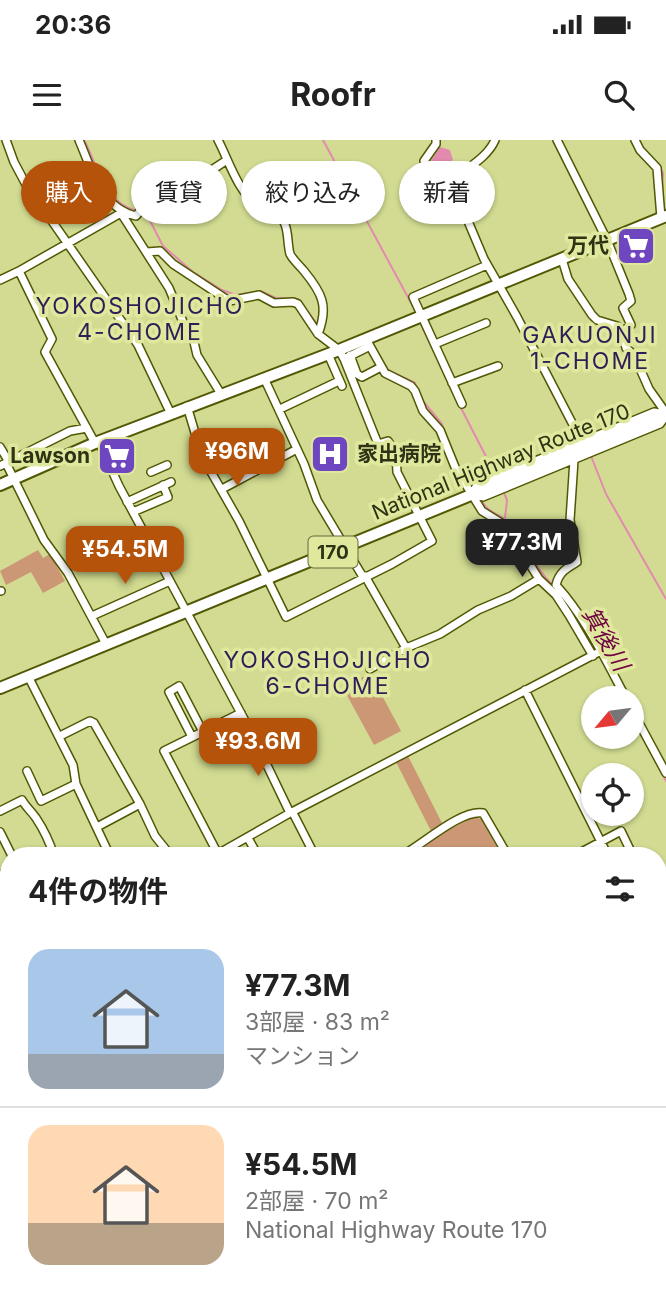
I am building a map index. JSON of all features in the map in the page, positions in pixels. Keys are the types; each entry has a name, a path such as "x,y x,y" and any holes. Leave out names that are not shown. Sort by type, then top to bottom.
{"highway":[{"path":"0,485 170,412 328,354 344,355 422,316 664,217"},
{"name":"National Highway Route 170","path":"0,688 666,415"}],"street":[{"path":"6,140 14,162 39,209 45,211 66,245 138,345 170,412"},
{"path":"79,140 103,195 121,213 169,288 206,371 221,394"},
{"path":"218,140 247,195 258,206 277,214 284,221 290,254 323,299 323,322 318,334"},
{"path":"424,161 436,140"},
{"path":"476,161 488,153 495,140"},
{"path":"557,140 607,240 631,301 623,308 631,325 622,332"},
{"path":"635,140 640,150 657,168 664,217"},
{"path":"0,280 121,213 136,216 144,205 227,160"},
{"path":"469,224 497,285 517,317 582,442"},
{"path":"148,252 160,251 173,264 229,301 258,295 274,303 298,304 318,334 344,355 357,374 362,377 382,367"},
{"path":"562,259 568,279 592,315 597,320 617,326 622,332 626,348 634,355 649,389 666,415"},
{"path":"461,404 413,297 487,265"},
{"path":"19,271 52,339 45,352 97,442 310,847"},
{"path":"435,344 486,323"},
{"path":"368,342 385,373 411,386 415,391 423,411 440,430 455,467 482,511 506,526 539,579 556,595 593,656"},
{"path":"280,409 341,383 328,354"},
{"path":"187,406 202,456 222,489 286,617 432,541 397,472 396,453 388,442 378,444 344,355"},
{"path":"452,383 498,366"},
{"path":"264,377 317,500 405,648"},
{"path":"472,494 477,485 654,412 666,415"},
{"path":"472,494 483,497 574,460 660,424 666,415"},
{"path":"5,464 70,431 87,428"},
{"path":"0,447 5,464 44,540 68,573 106,644"},
{"path":"222,489 297,449"},
{"path":"574,460 570,520 578,562 558,576 556,585 568,598 620,686"},
{"path":"133,512 168,497 166,484 154,471 167,465"},
{"path":"127,502 166,484"},
{"path":"145,534 111,550 109,553 112,560 116,562 150,545"},
{"path":"370,669 539,579"},
{"path":"92,616 170,581"},
{"path":"232,847 291,813 601,651"},
{"path":"29,676 60,736 73,765 76,784 106,847"},
{"path":"192,737 169,692 179,686 203,732"},
{"path":"525,690 603,847"},
{"path":"213,847 163,751 240,713"},
{"path":"60,736 90,721 94,723 155,836 164,847"},
{"path":"644,732 666,773"},
{"path":"27,771 41,801 76,784"},
{"path":"0,811 37,792"},
{"path":"22,800 37,820 50,847"},
{"path":"97,827 140,804"},
{"path":"415,847 475,811 484,813 503,847"},
{"path":"593,847 621,831 629,847"},
{"path":"248,838 253,847"}],"shaded area":[{"path":"440,147 450,150 453,160 451,161 431,161"},
{"path":"38,550 43,558 50,554 65,581 43,593 31,572 6,585 0,571"},
{"path":"370,673 401,731 374,745 343,688"},
{"path":"407,754 443,825 431,831 395,760"},
{"path":"474,817 481,819 497,847 420,847"}],"waterway":[{"name":"箕後川","path":"84,140 109,192 116,200 131,208"},
{"path":"323,140 417,314"},
{"path":"660,167 663,173 662,193"},
{"name":"箕後川","path":"152,224 163,246 193,272 222,290 236,295 260,291 276,298 298,299 301,302"},
{"name":"箕後川","path":"306,310 318,325"},
{"path":"513,317 576,439"},
{"path":"421,324 453,393"},
{"name":"箕後川","path":"376,350 388,370 415,383 423,401 442,424 445,434"},
{"path":"461,408 495,474"},
{"path":"591,456 606,494 666,599"},
{"name":"箕後川","path":"465,477 471,485"},
{"path":"504,493 507,500 505,518"},
{"name":"箕後川","path":"482,501 487,508 514,528 552,584"},
{"name":"箕後川","path":"644,740 666,781"}],"place":[{"name":"万代","path":"636,246"},
{"name":"家出病院","path":"330,454"},
{"name":"Lawson","path":"117,456"}],"district":[{"name":"YOKOSHOJICHO 4-CHOME","path":"140,319"},
{"name":"GAKUONJI 1-CHOME","path":"590,348"},
{"name":"YOKOSHOJICHO 6-CHOME","path":"328,673"}]}
